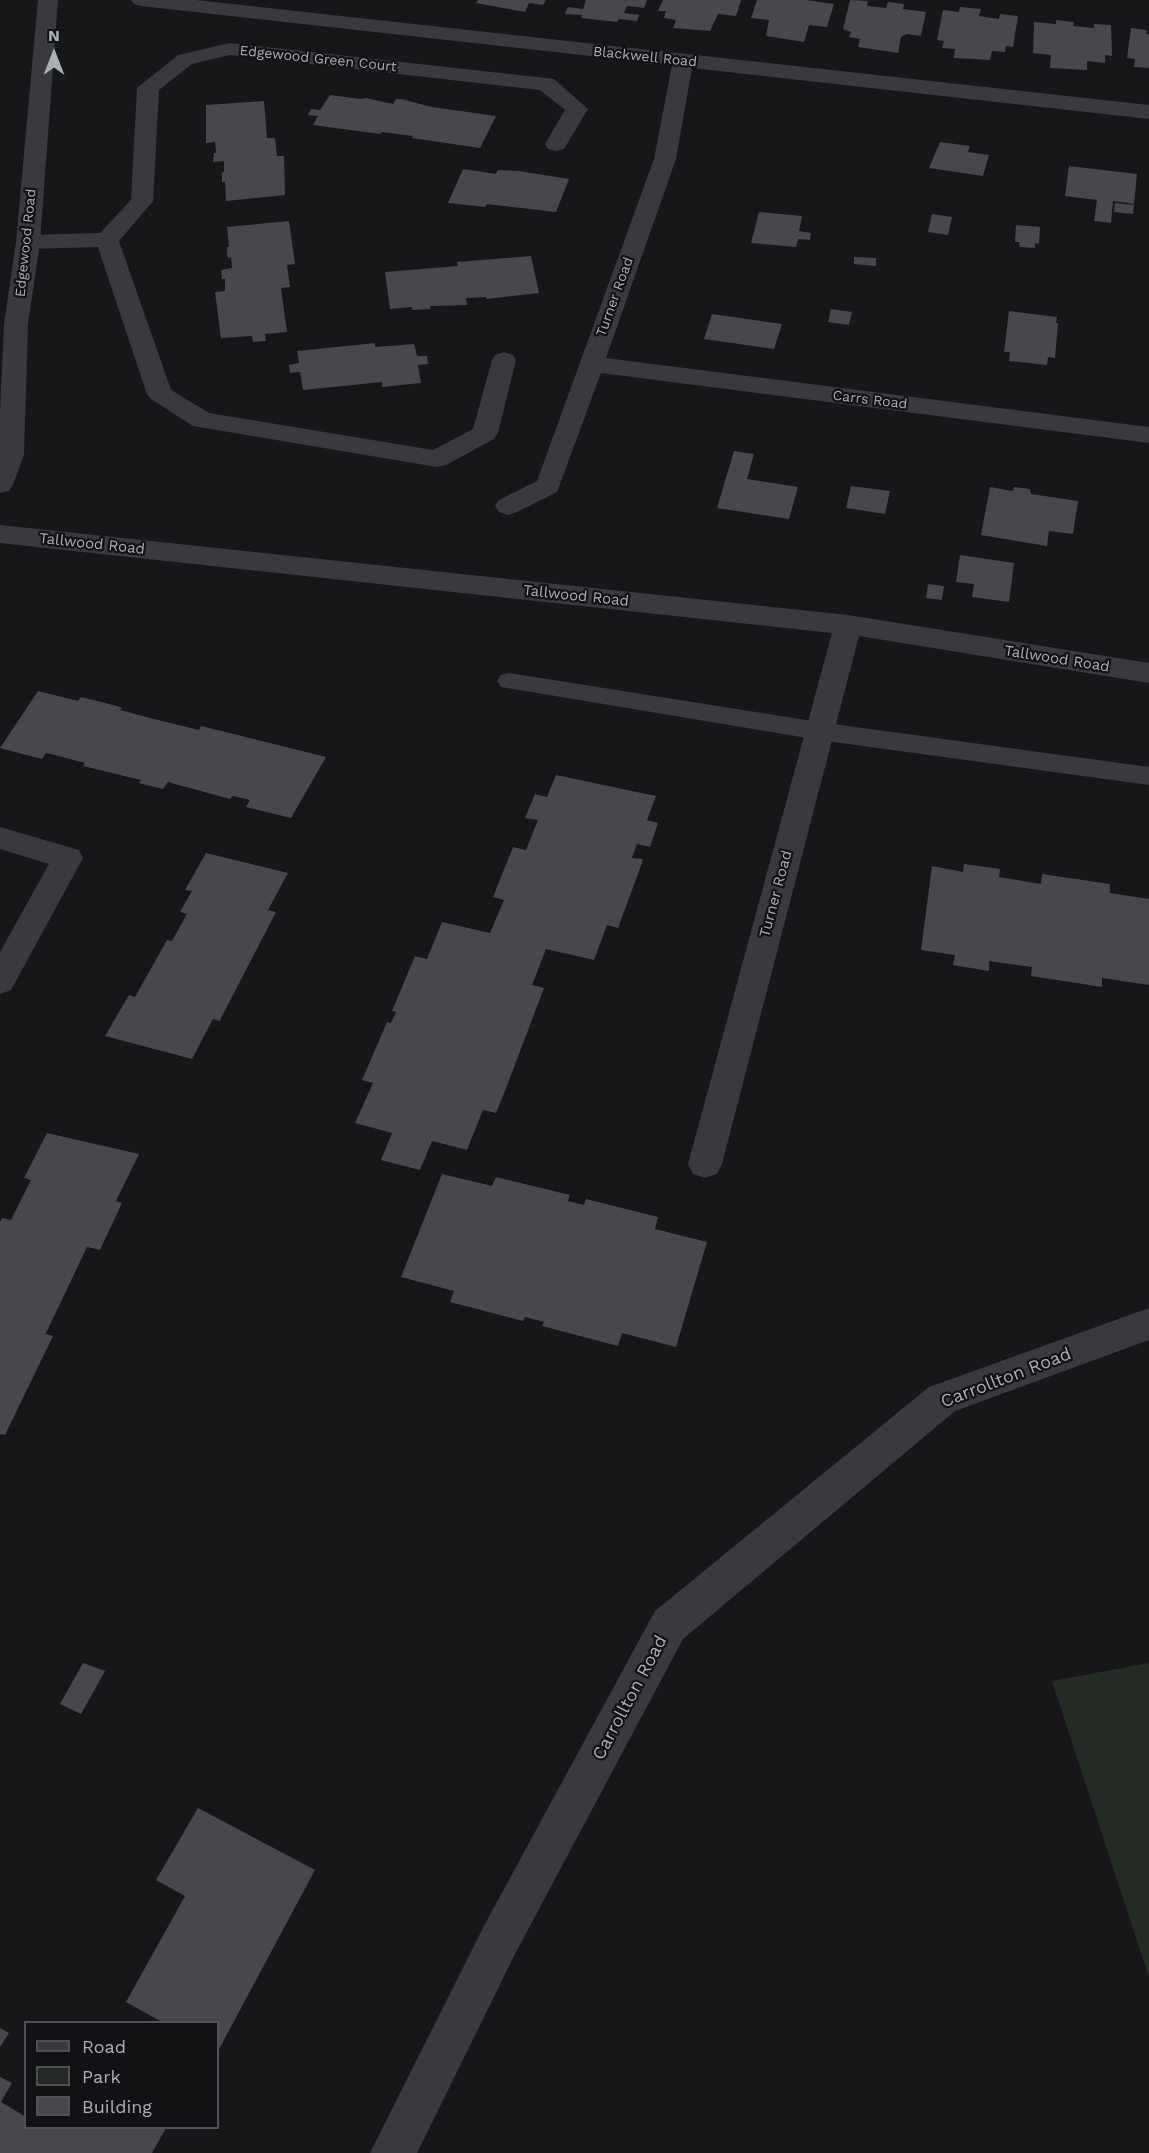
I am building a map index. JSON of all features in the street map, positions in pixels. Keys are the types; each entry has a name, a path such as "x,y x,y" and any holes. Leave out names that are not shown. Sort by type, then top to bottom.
{"street":[{"name":"Edgewood Road","path":"0,485 11,455 16,324 28,242 48,0"},
{"name":"Blackwell Road","path":"141,0 1149,112"},
{"name":"Edgewood Green Court","path":"106,240 142,201 148,88 185,59 230,49 546,84 578,109 556,144"},
{"name":"Turner Road","path":"508,506 548,486 665,159 683,62"},
{"path":"28,242 106,240 160,394 202,420 437,459 484,433 504,360"},
{"name":"Carrs Road","path":"591,364 1149,435"},
{"name":"Tallwood Road","path":"0,534 848,625 1149,673"},
{"name":"Turner Road","path":"705,1164 848,625"},
{"path":"0,838 68,858 0,981"},
{"name":"Carrollton Road","path":"393,2153 500,1939 669,1625 942,1399 1149,1324"}],"lane":[{"path":"509,681 819,731 1149,776"}],"green space":[{"path":"1149,1663 1149,1978 1052,1681"}],"building":[{"path":"478,0 546,0 543,5 529,3 525,12 476,3"},
{"path":"586,0 647,0 644,8 627,6 624,13 639,15 637,21 619,19 617,22 565,14 568,7 583,9"},
{"path":"663,0 741,0 736,16 718,14 710,31 673,28 676,20 664,18 666,11 658,11"},
{"path":"757,0 806,0 834,4 827,27 809,25 804,42 766,36 769,20 751,18"},
{"path":"850,0 868,1 867,6 886,8 888,2 904,4 903,9 926,12 921,36 907,34 901,37 898,53 858,47 860,39 849,37 851,32 843,29"},
{"path":"960,7 981,9 979,16 999,19 1000,14 1018,16 1013,47 1006,46 1005,52 992,51 990,60 954,58 955,49 942,48 944,41 937,40 943,10 959,12"},
{"path":"1056,20 1074,22 1073,26 1094,28 1094,24 1111,25 1112,56 1105,55 1105,63 1087,61 1087,70 1050,68 1051,55 1033,53 1034,22 1056,24"},
{"path":"1131,28 1147,30 1146,34 1149,34 1149,68 1134,67 1135,59 1127,58"},
{"path":"330,95 366,98 393,104 396,99 401,99 432,107 496,116 480,148 412,138 413,136 313,125 318,116 308,115 311,109 320,110"},
{"path":"264,101 267,138 275,138 277,156 284,156 285,195 226,201 225,182 222,182 224,161 213,162 214,153 216,153 215,142 206,143 206,105"},
{"path":"940,142 970,146 968,152 989,155 983,176 929,168"},
{"path":"1069,166 1137,174 1134,204 1113,201 1111,223 1094,221 1097,200 1065,196"},
{"path":"463,169 496,174 498,170 519,171 569,179 556,212 487,204 485,207 448,203"},
{"path":"1115,203 1134,205 1133,214 1114,212"},
{"path":"759,212 802,216 799,231 811,233 810,240 798,239 796,247 751,243"},
{"path":"932,214 952,217 948,235 928,232"},
{"path":"289,221 295,264 287,265 290,287 281,288 287,332 265,334 266,341 253,342 252,336 221,338 215,292 225,291 225,279 222,279 221,270 232,268 231,257 228,258 227,254 227,247 229,247 227,227"},
{"path":"1016,225 1040,227 1039,244 1035,243 1035,248 1020,247 1019,242 1015,242"},
{"path":"531,256 539,293 486,299 486,297 466,298 467,305 430,306 430,309 412,310 412,307 390,309 385,272 458,266 457,262"},
{"path":"854,257 876,258 876,266 854,264"},
{"path":"831,309 852,312 849,325 828,322"},
{"path":"1009,311 1057,317 1055,358 1048,357 1047,365 1009,361 1010,352 1004,352"},
{"path":"712,314 782,324 774,349 704,339"},
{"path":"375,343 375,347 414,344 417,356 427,356 428,364 418,365 421,383 382,387 382,382 303,390 300,372 290,373 289,365 299,363 297,351"},
{"path":"734,451 754,454 747,479 798,487 789,519 717,508"},
{"path":"851,486 890,491 885,514 846,508"},
{"path":"990,487 1013,491 1014,487 1030,489 1031,494 1078,501 1073,534 1049,531 1047,546 981,535"},
{"path":"960,555 1014,563 1009,602 972,597 974,584 956,582"},
{"path":"928,584 944,586 942,600 926,598"},
{"path":"38,691 78,701 81,697 154,719 199,730 201,726 326,757 291,818 246,807 250,800 233,796 230,799 168,782 163,789 139,783 141,780 83,766 85,763 51,754 46,753 42,759 0,748"},
{"path":"556,775 656,796 647,820 658,823 650,847 637,844 632,858 643,859 618,928 607,925 594,960 546,949 532,985 544,988 505,1091 496,1113 483,1110 467,1150 432,1141 420,1170 381,1160 392,1133 355,1123 373,1083 362,1080 387,1022 391,1023 396,1012 392,1011 415,956 427,959 442,922 490,933 504,900 493,897 513,847 526,850 538,820 525,818 535,794 547,797"},
{"path":"206,853 288,873 268,910 276,912 220,1021 213,1019 192,1059 105,1036 129,995 135,997 167,940 172,941 187,914 180,912 192,891 185,890"},
{"path":"964,864 1000,869 999,877 1041,884 1042,874 1110,884 1110,893 1149,899 1149,985 1102,978 1102,987 1031,976 1032,967 989,961 989,971 953,965 955,955 921,950 932,866 963,872"},
{"path":"47,1133 139,1154 116,1201 122,1203 100,1250 87,1247 45,1334 53,1336 5,1435 0,1434 0,1222 2,1218 11,1220 31,1180 24,1178"},
{"path":"442,1174 492,1186 496,1177 570,1195 568,1201 584,1205 586,1199 658,1217 655,1229 707,1242 676,1347 622,1333 618,1346 542,1326 544,1322 525,1317 523,1321 450,1302 454,1291 401,1277"},
{"path":"83,1663 105,1671 81,1714 60,1704"},
{"path":"198,1808 315,1870 219,2049 219,2021 160,2021 126,2002 185,1896 156,1880"},
{"path":"0,2028 9,2033 0,2047"},
{"path":"0,2077 12,2083 1,2102 24,2116 24,2129 165,2129 152,2153 0,2153"}]}
